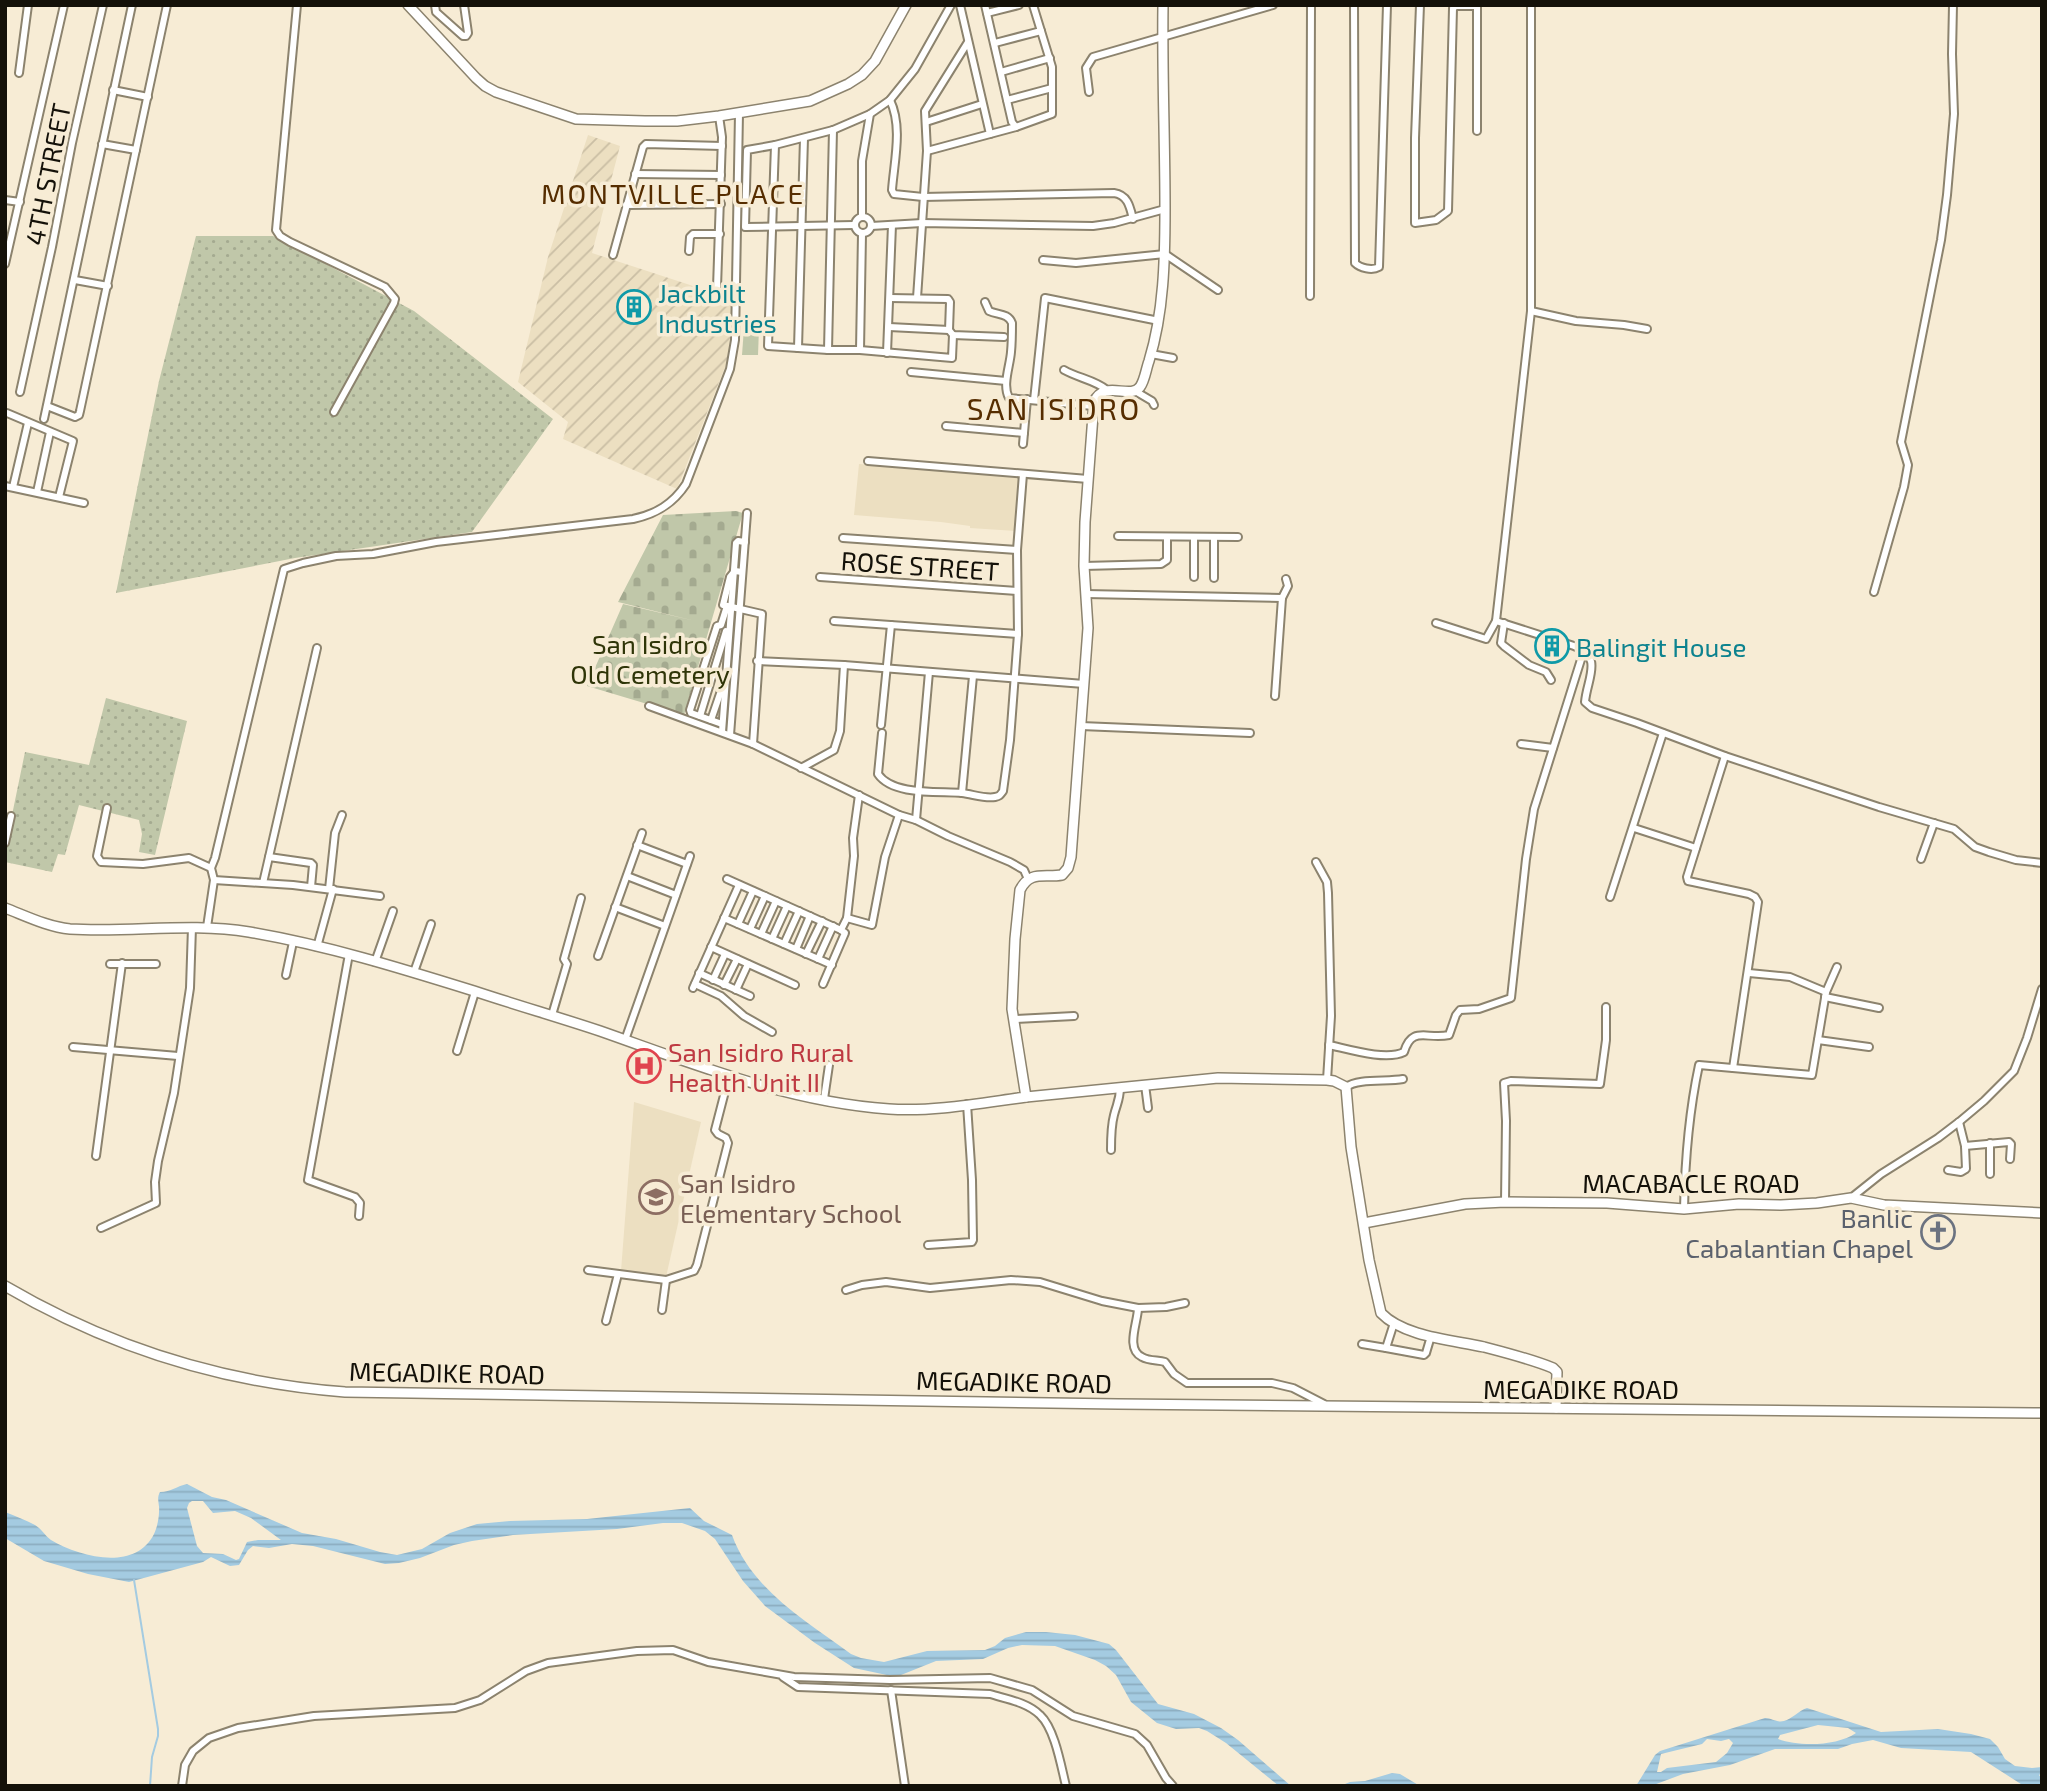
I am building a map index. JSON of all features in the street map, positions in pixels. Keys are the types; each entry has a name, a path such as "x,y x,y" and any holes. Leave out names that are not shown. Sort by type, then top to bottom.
{"street":[{"path":"19,73 28,5"},
{"path":"5,264 64,5"},
{"name":"4TH STREET","path":"20,392 103,5"},
{"path":"44,419 132,5"},
{"path":"47,406 75,417 80,414 167,5"},
{"path":"297,5 276,230 284,239 385,287 394,299 334,412"},
{"path":"408,5 476,78 496,92 576,119 656,121 719,117 810,101 848,84 862,75 875,61 906,5"},
{"path":"435,5 439,15 466,36 468,33 464,5"},
{"path":"854,225 745,228 747,150 833,130 870,114 890,100 915,69 951,5"},
{"path":"960,5 990,134"},
{"path":"985,5 1012,122 1016,127"},
{"path":"987,13 1019,5"},
{"path":"927,151 1016,127 1052,114 1052,67 1033,5"},
{"path":"1135,391 1140,387 1151,355 1159,321 1165,254 1163,5"},
{"path":"1089,92 1086,68 1093,57 1273,5"},
{"path":"1310,296 1311,5"},
{"path":"1354,5 1355,263 1370,269 1379,267 1387,5"},
{"path":"1420,5 1414,222 1417,224 1436,220 1448,211 1453,8 1465,5 1477,6 1477,131"},
{"path":"1436,623 1486,639 1496,621 1531,311 1531,5"},
{"path":"1874,592 1908,466 1901,442 1941,240 1954,114 1953,5"},
{"path":"995,43 1041,31"},
{"path":"917,298 927,151 925,111 968,43"},
{"path":"1001,72 1049,58"},
{"path":"1007,100 1052,88"},
{"path":"113,90 148,97"},
{"path":"890,100 894,109 897,136 892,190 894,194 923,197 1114,193 1125,197 1133,219"},
{"path":"926,122 982,104"},
{"path":"206,927 214,880 211,868 284,569 332,557 373,554 436,542 633,519 659,512 686,484 730,369 735,340 739,113"},
{"path":"862,217 862,161 870,114"},
{"path":"717,288 722,146 719,117"},
{"path":"828,351 833,130"},
{"path":"798,348 804,138"},
{"path":"102,144 136,150"},
{"path":"613,255 646,144 722,146"},
{"path":"775,145 768,346 952,358 948,299 890,298"},
{"path":"635,174 721,175"},
{"path":"5,200 20,202"},
{"path":"626,205 721,204"},
{"path":"871,226 922,223 1093,226 1133,219 1165,209"},
{"path":"854,225 855,221 862,217"},
{"path":"862,217 869,220 871,226"},
{"path":"854,225 862,234"},
{"path":"887,353 892,225"},
{"path":"862,234 871,226"},
{"path":"689,251 690,237 693,234 720,234"},
{"path":"860,350 862,234"},
{"path":"1043,260 1076,263 1165,254 1218,290"},
{"path":"75,280 108,286"},
{"path":"1023,444 1045,298 1159,321"},
{"path":"985,302 989,311 1005,315 1012,323 1006,381 1006,394 1009,398 1093,406"},
{"path":"1531,311 1576,321 1647,329"},
{"path":"889,327 1004,337"},
{"path":"1151,355 1173,358"},
{"path":"1064,370 1097,383 1107,390"},
{"path":"911,372 1006,381"},
{"path":"1026,1097 1012,1009 1020,890 1028,878 1041,874 1062,875 1068,868 1071,857 1088,628 1084,566 1093,406 1095,398 1107,390 1135,391 1154,405"},
{"path":"6,414 73,441 59,497"},
{"path":"13,487 28,423"},
{"path":"946,426 1024,433"},
{"path":"37,492 50,432"},
{"path":"868,461 1088,479"},
{"path":"891,625 878,774 886,783 920,792 994,797 1000,795 1003,791 1010,740 1017,634 1017,550 1023,474"},
{"path":"5,485 84,503"},
{"path":"730,735 732,711 725,647 745,541 747,513"},
{"path":"1118,536 1238,537"},
{"path":"1084,566 1161,564 1167,560 1167,537"},
{"path":"1194,537 1194,577"},
{"path":"1214,537 1214,578"},
{"path":"843,538 1017,550"},
{"path":"738,572 730,577 723,605 762,614 753,744"},
{"name":"ROSE STREET","path":"820,578 1017,591"},
{"path":"1275,696 1282,598 1288,586 1286,579"},
{"path":"1086,594 1282,598"},
{"path":"733,607 721,625 717,626 691,713 711,720 730,735 899,815 1010,862 1024,870 1028,878"},
{"path":"722,728 728,678 737,646 733,607"},
{"path":"834,621 1017,634"},
{"path":"1496,621 1584,650 1590,655 1592,662 1586,704 1602,712 1725,756 1954,829 1975,847 1989,852 2017,860 2042,863"},
{"path":"1504,624 1501,643 1529,665 1546,672 1550,680"},
{"path":"710,646 737,646"},
{"path":"700,716 725,647"},
{"path":"263,883 317,648"},
{"path":"1329,1045 1373,1054 1397,1055 1404,1052 1407,1041 1412,1037 1450,1035 1460,1010 1479,1009 1511,998 1532,821 1584,650"},
{"path":"705,661 726,669"},
{"path":"757,661 844,665 1084,684"},
{"path":"801,768 834,750 840,732 844,665"},
{"path":"916,820 929,672"},
{"path":"962,793 973,676"},
{"path":"711,720 719,693 728,678"},
{"path":"649,706 722,728"},
{"path":"723,710 732,711"},
{"path":"1082,726 1250,733"},
{"path":"1610,897 1663,733"},
{"path":"1521,744 1553,748"},
{"path":"1725,756 1687,873 1688,881 1749,894 1758,902 1733,1068"},
{"path":"842,930 847,918 859,795"},
{"path":"107,808 97,856 101,862 143,864 189,858 211,868"},
{"path":"847,918 872,925 886,857 899,815"},
{"path":"5,843 11,816"},
{"path":"317,947 331,889 335,833 342,816"},
{"path":"1922,859 1934,823"},
{"path":"1634,828 1696,848"},
{"path":"598,956 642,833"},
{"path":"637,845 687,864"},
{"path":"625,1040 690,856"},
{"path":"268,857 311,863 311,887"},
{"path":"1316,862 1327,882 1328,893 1331,1016 1327,1080"},
{"path":"627,876 676,895"},
{"path":"727,879 845,933 823,984"},
{"path":"214,880 311,887 380,896"},
{"path":"739,885 694,986 721,996 744,1016 772,1032"},
{"path":"738,924 753,891"},
{"path":"750,929 765,896"},
{"path":"552,1014 567,964 564,959 581,898"},
{"path":"761,934 776,901"},
{"path":"772,939 787,906"},
{"path":"615,907 665,926"},
{"path":"5,908 69,929 206,927 250,932 349,954 552,1014 760,1086 864,1107 923,1109 1218,1078 1327,1080 1346,1087"},
{"path":"375,962 393,911"},
{"path":"784,944 799,911"},
{"path":"796,949 810,916"},
{"path":"724,918 832,965"},
{"path":"806,954 822,921"},
{"path":"414,972 431,924"},
{"path":"818,959 833,926"},
{"path":"101,1228 156,1203 155,1182 174,1093 190,988 191,927"},
{"path":"286,975 293,942"},
{"path":"711,947 795,985"},
{"path":"349,954 308,1180 355,1197 360,1203 359,1216"},
{"path":"713,980 725,954"},
{"path":"724,985 737,959"},
{"path":"110,964 156,964"},
{"path":"96,1156 122,964"},
{"path":"736,990 748,964"},
{"path":"1684,1209 1688,1134 1699,1065 1812,1075 1825,994 1837,967"},
{"path":"1749,972 1790,977 1825,994 1879,1007"},
{"path":"699,973 750,996"},
{"path":"1851,1198 1881,1174 1959,1122 2014,1072 2042,989"},
{"path":"457,1051 475,992"},
{"path":"1505,1202 1504,1083 1600,1084 1606,1040 1606,1007"},
{"path":"1013,1019 1074,1016"},
{"path":"1818,1040 1869,1047"},
{"path":"73,1047 178,1056"},
{"path":"824,1100 829,1065"},
{"path":"588,1270 666,1280 691,1273 697,1265 728,1143 726,1138 718,1135 715,1130 729,1076"},
{"path":"819,1078 828,1080"},
{"path":"1346,1087 1363,1082 1403,1079"},
{"path":"1146,1085 1147,1108"},
{"path":"1111,1150 1115,1113 1120,1102 1120,1087"},
{"path":"1346,1087 1352,1147 1378,1307 1385,1317 1394,1323 1431,1336 1484,1347 1553,1368 1557,1372 1556,1408"},
{"path":"928,1245 973,1240 967,1104"},
{"path":"1948,1170 1961,1172 1966,1169 1965,1146 1959,1122"},
{"path":"1965,1146 2010,1142 2010,1159"},
{"path":"1990,1143 1990,1174"},
{"name":"MACABACLE ROAD","path":"1364,1223 1465,1204 1505,1202 1618,1203 1684,1209 1739,1204 1817,1203 1851,1198 1884,1205 2042,1213"},
{"path":"606,1321 618,1274"},
{"path":"662,1310 666,1280"},
{"path":"846,1290 886,1282 930,1288 1011,1280 1056,1286 1101,1301 1138,1308 1185,1303"},
{"name":"MEGADIKE ROAD","path":"5,1286 86,1328 161,1357 248,1379 325,1390 426,1394 2042,1413"},
{"path":"1138,1308 1133,1337 1135,1351 1145,1358 1165,1362 1183,1382 1286,1385 1325,1405"},
{"path":"1386,1348 1394,1323"},
{"path":"1362,1344 1424,1355 1431,1336"},
{"path":"182,1786 185,1765 193,1751 209,1738 237,1728 314,1716 455,1708 480,1700 526,1671 548,1663 637,1651 673,1650 708,1662 794,1677 890,1680 990,1678 1032,1689 1073,1716 1135,1734 1147,1745 1173,1786"},
{"path":"779,1675 798,1687 990,1694 1018,1701 1039,1714 1048,1726 1066,1786"},
{"path":"891,1690 905,1786"}],"shaded area":[{"path":"588,135 620,146 592,253 733,299 729,357 677,489 563,439 568,422 518,382 548,257"},
{"path":"859,464 1021,477 1016,531 854,515"},
{"name":"San Isidro Elementary School","path":"634,1102 701,1122 666,1277 621,1271"}],"green space":[{"path":"196,236 273,236 414,311 553,419 472,532 295,558 116,593 159,381"},
{"path":"744,328 759,328 758,355 742,355"},
{"name":"San Isidro Old Cemetery","path":"736,511 743,513 684,715 587,686 623,604 695,621 618,602 663,515"},
{"path":"939,559 967,561 966,576 937,574"},
{"path":"106,698 187,721 155,855 139,852 142,834 139,820 79,805 65,855 58,854 52,872 5,862 5,849 25,752 89,765"}],"water":[{"path":"187,1484 212,1497 226,1500 302,1533 397,1555 422,1549 450,1533 477,1524 587,1519 690,1508 704,1521 732,1535 753,1572 782,1603 851,1654 884,1662 927,1651 985,1650 1005,1638 1026,1632 1075,1635 1109,1644 1158,1704 1194,1714 1221,1728 1291,1786 1279,1786 1207,1731 1199,1728 1176,1729 1157,1723 1131,1702 1116,1675 1106,1666 1055,1646 1022,1645 983,1659 936,1661 896,1677 854,1668 765,1606 743,1581 715,1539 705,1531 682,1523 513,1535 454,1545 420,1558 385,1564 313,1546 253,1546 239,1565 230,1566 211,1557 203,1562 129,1582 44,1561 5,1538 5,1512 35,1525 51,1540 77,1552 106,1558 121,1557 145,1546 155,1532 159,1517 160,1492","holes":["192,1501 203,1501 213,1513 235,1511 251,1518 281,1540 247,1542 236,1560 223,1554 203,1553 197,1546 187,1508"]},
{"path":"1804,1709 1881,1732 1938,1729 1990,1739 2005,1759 2015,1766 2042,1767 2042,1773 2039,1775 2042,1786 2024,1786 1971,1752 1901,1748 1873,1740 1838,1749 1775,1749 1730,1765 1683,1774 1651,1786 1636,1786 1660,1751 1765,1718 1784,1721","holes":["1818,1725 1848,1728 1856,1733 1839,1741 1818,1744 1778,1739 1780,1735","1707,1739 1729,1739 1733,1743 1727,1753 1716,1762 1667,1768 1657,1772 1661,1754 1702,1744"]},
{"path":"1392,1773 1400,1774 1420,1786 1340,1786 1350,1782 1365,1781"}],"waterway":[{"path":"134,1580 158,1729 150,1786"}],"place":[{"name":"Jackbilt Industries","path":"634,307"},
{"name":"Balingit House","path":"1552,646"},
{"name":"San Isidro Rural Health Unit II","path":"644,1066"},
{"name":"San Isidro Elementary School","path":"656,1197"},
{"name":"Banlic Cabalantian Chapel","path":"1938,1232"}],"district":[{"name":"MONTVILLE PLACE","path":"673,193"},
{"name":"SAN ISIDRO","path":"1054,408"}]}
